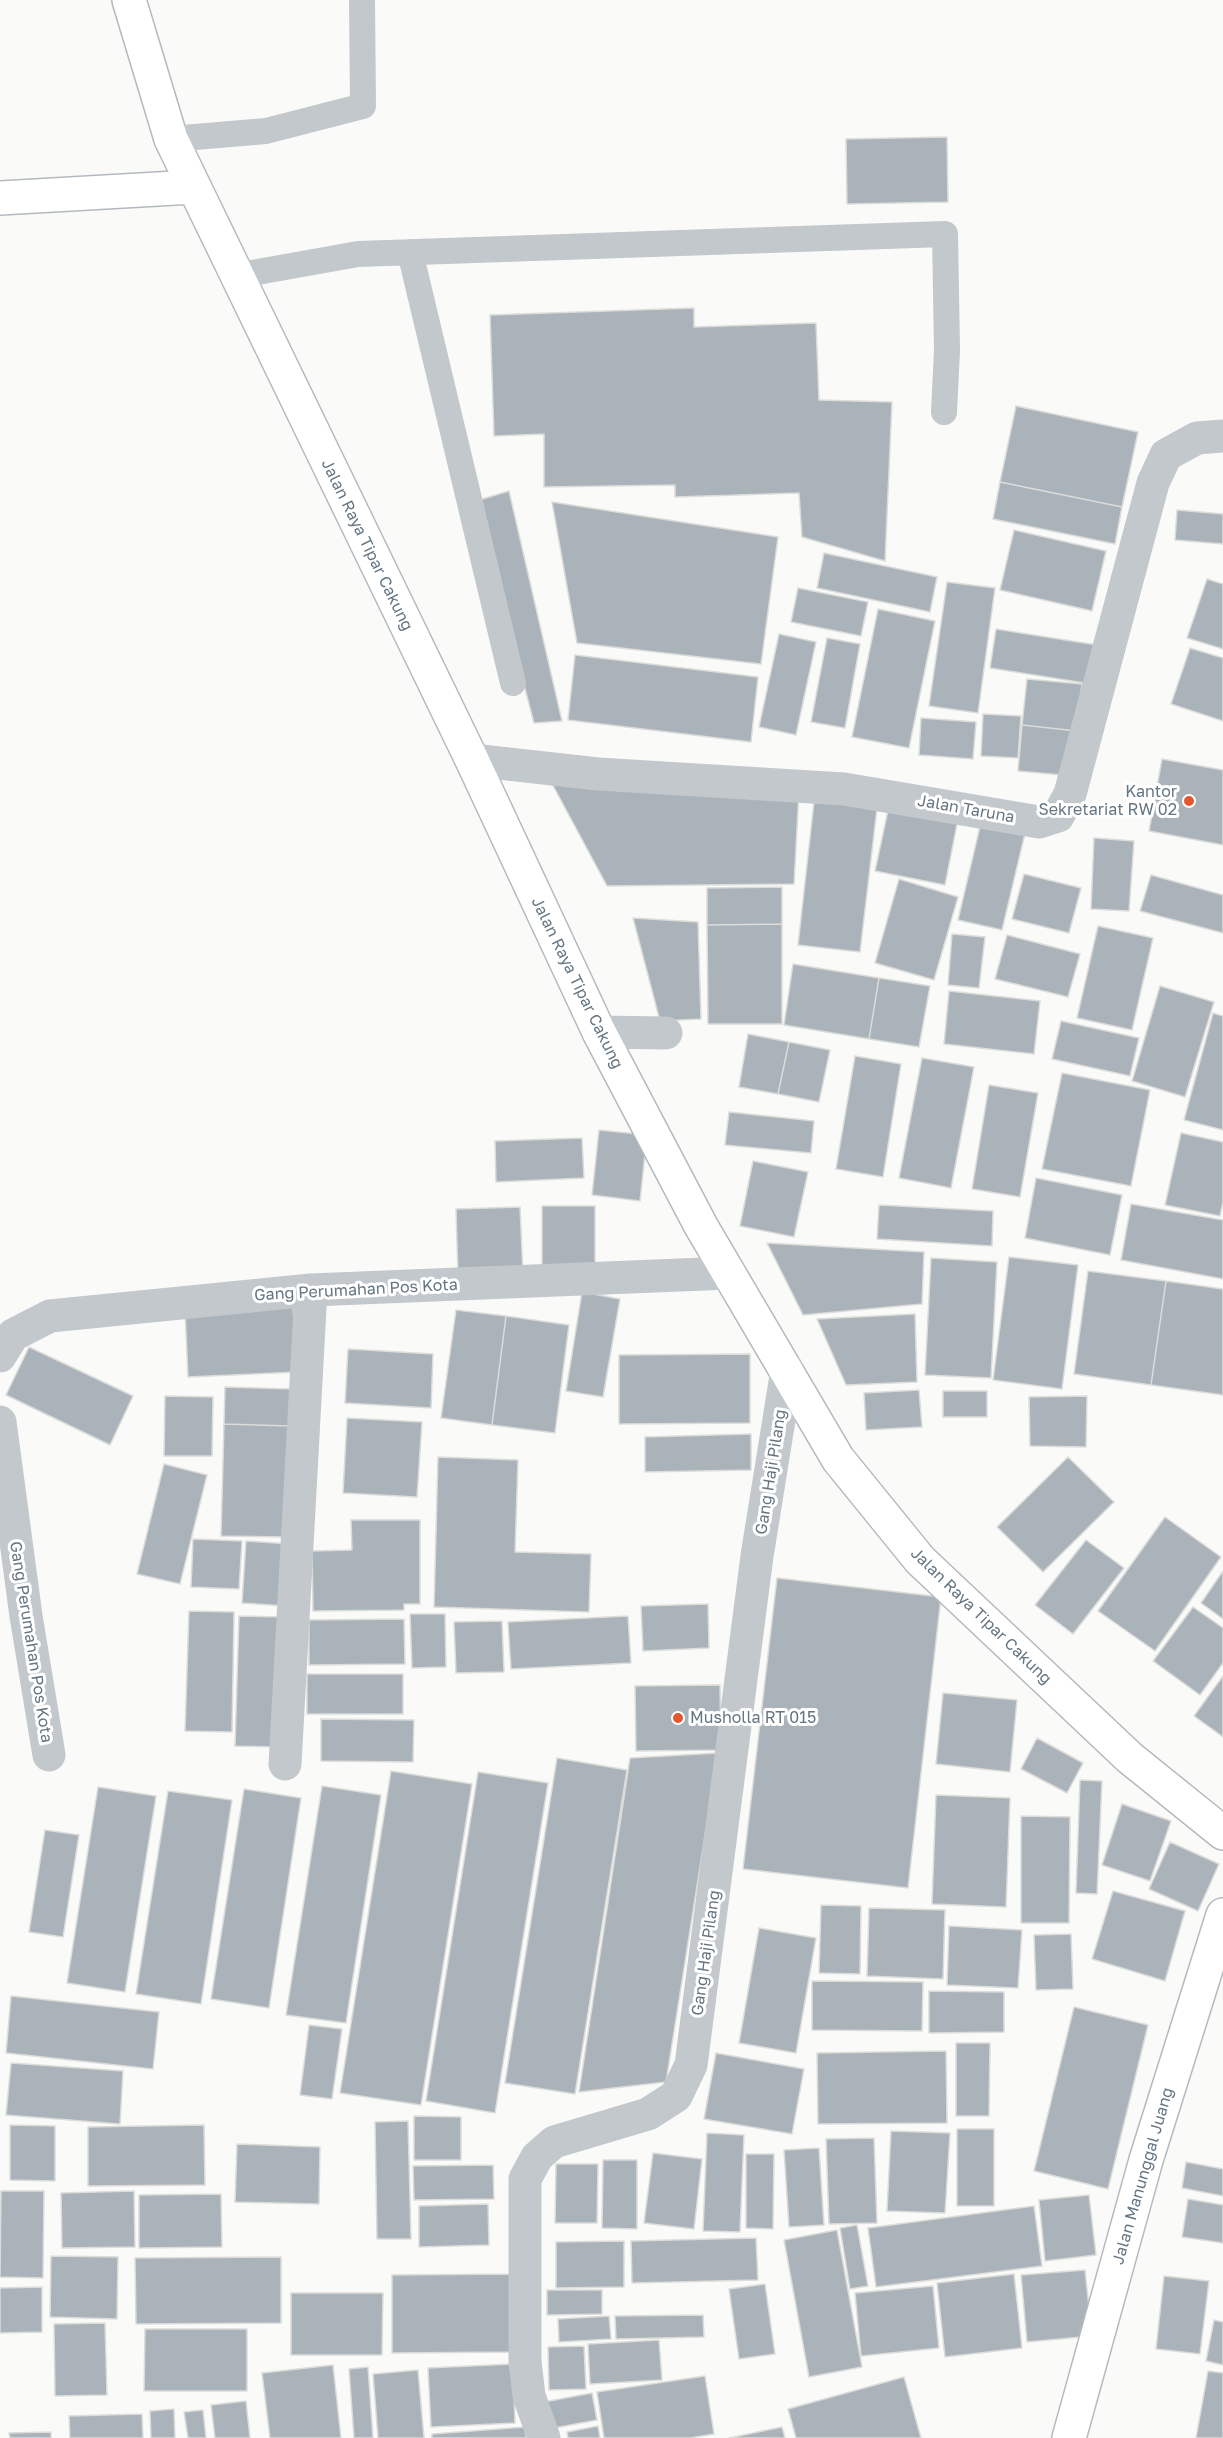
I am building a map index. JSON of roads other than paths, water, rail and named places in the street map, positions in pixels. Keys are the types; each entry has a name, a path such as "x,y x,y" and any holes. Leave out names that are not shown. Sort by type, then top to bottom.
{"street":[{"name":"Jalan Raya Tipar Cakung","path":"129,0 171,139 235,276 472,760 599,1032 729,1273 838,1459 920,1560 1130,1758 1223,1833"},
{"path":"0,198 193,187"},
{"name":"Jalan Taruna","path":"472,760 598,774 844,789 1039,822 1058,816 1070,794 1153,483 1166,455 1197,438 1223,436"},
{"path":"599,1032 666,1033"},
{"name":"Gang Perumahan Pos Kota","path":"0,1356 13,1335 50,1316 311,1290 729,1273"},
{"path":"285,1764 311,1290"},
{"name":"Gang Haji Pilang","path":"544,2438 529,2396 525,2362 525,2179 537,2157 554,2142 648,2114 676,2096 691,2065 757,1556 787,1370"},
{"name":"Gang Perumahan Pos Kota","path":"0,1422 26,1616 49,1755"},
{"name":"Jalan Manunggal Juang","path":"1069,2438 1146,2160 1223,1915"}],"lane":[{"path":"171,139 266,130 363,106 362,0"},
{"path":"235,276 357,254 945,234 947,350 944,412"},
{"path":"410,252 513,683"}],"place":[{"name":"Kantor Sekretariat RW 02","path":"1189,801"},
{"name":"Musholla RT 015","path":"678,1718"}]}
